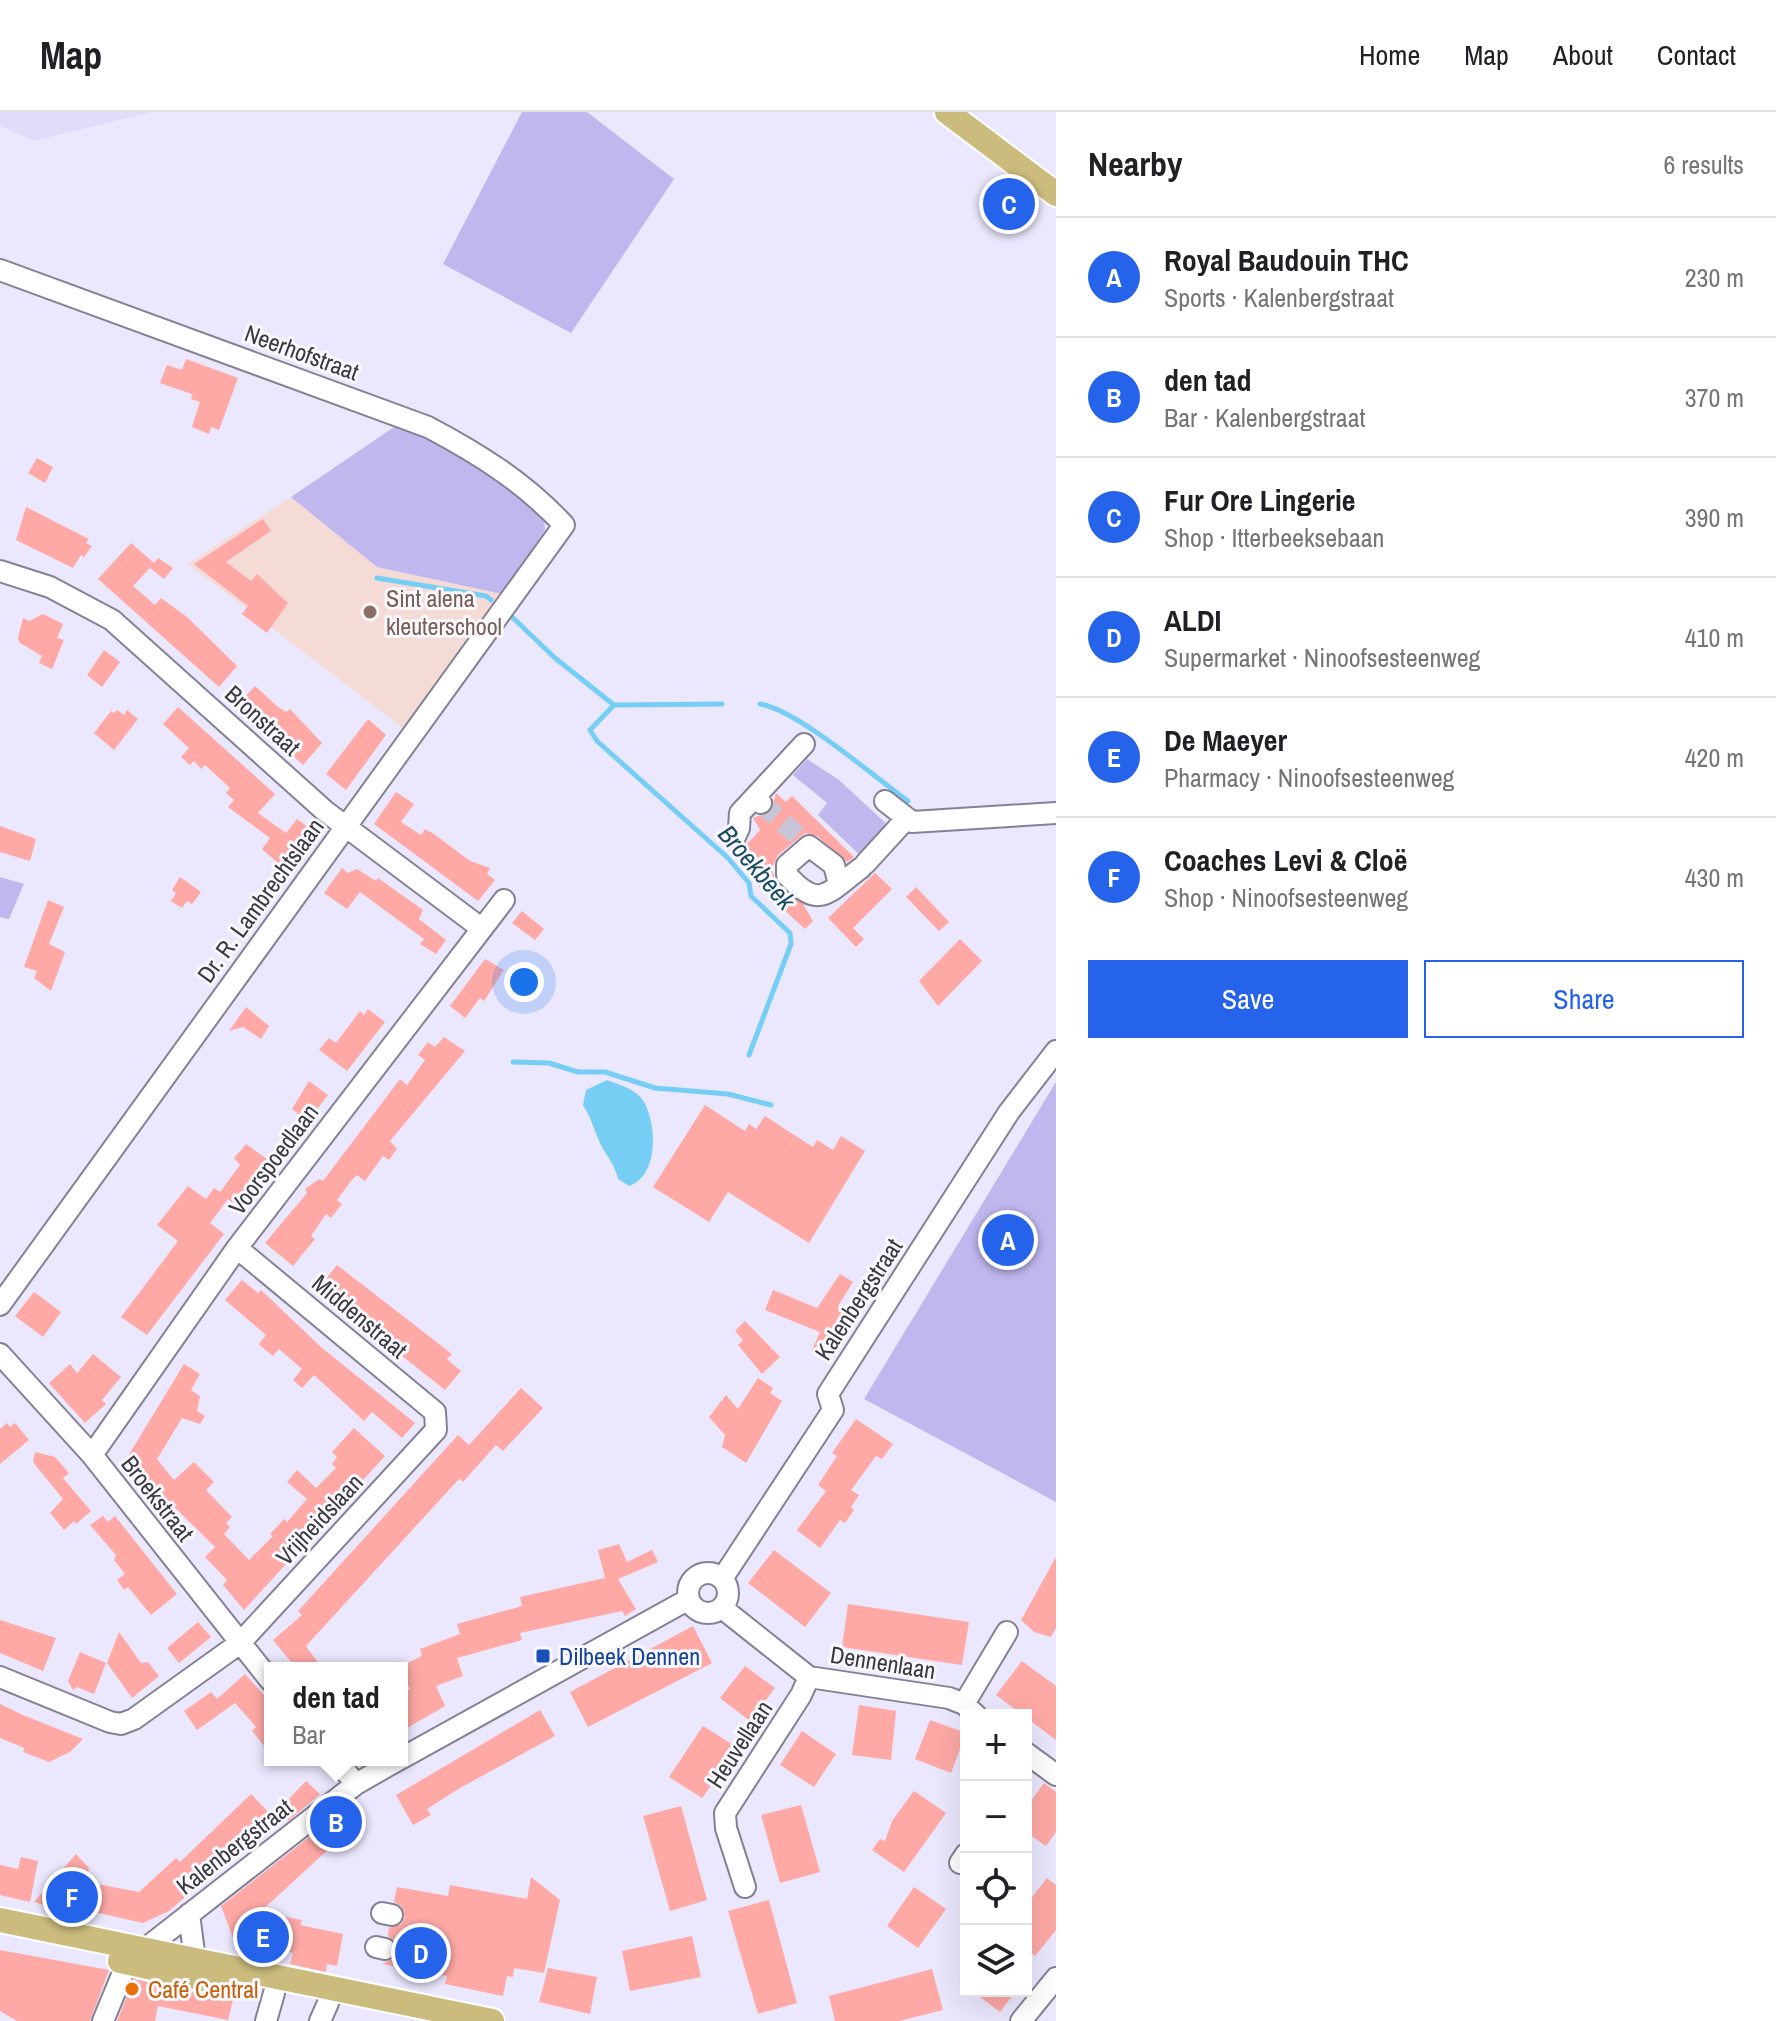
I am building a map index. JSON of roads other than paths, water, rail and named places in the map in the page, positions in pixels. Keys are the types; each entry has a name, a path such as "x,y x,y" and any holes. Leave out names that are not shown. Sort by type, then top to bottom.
{"main road":[{"path":"947,112 1056,194"},
{"path":"0,1920 274,1993 324,2012 417,2021"},
{"path":"0,1937 136,1956 195,1960 492,2021"}],"street":[{"name":"Neerhofstraat","path":"0,270 428,427 481,456 518,481 564,525"},
{"name":"Dr. R. Lambrechtslaan","path":"0,1305 564,525"},
{"name":"Bronstraat","path":"0,571 50,587 112,620 345,826 481,928"},
{"path":"734,839 740,813 758,801 804,744"},
{"path":"885,801 912,822 1056,813"},
{"path":"839,884 834,865 803,840 787,865 787,875 801,890 814,897 825,896 863,866 907,818"},
{"name":"Voorspoedlaan","path":"92,1455 237,1248 504,900"},
{"name":"Kalenbergstraat","path":"408,1755 689,1599 689,1586 698,1576 710,1574 722,1579 833,1410 828,1394 1009,1112 1056,1051"},
{"name":"Middenstraat","path":"237,1248 435,1412 436,1430"},
{"name":"Broekstraat","path":"0,1354 92,1455 264,1673"},
{"name":"Vrijheidslaan","path":"0,1677 121,1724 134,1719 240,1643 436,1430"},
{"path":"689,1599 693,1606 707,1613 722,1608 728,1594 722,1579"},
{"name":"Dennenlaan","path":"722,1608 809,1677 937,1696 968,1709"},
{"name":"Dennenlaan","path":"970,1709 1007,1632"},
{"name":"Heuvellaan","path":"745,1887 726,1828 725,1813 801,1695 809,1677"},
{"path":"1032,1763 1056,1775"},
{"path":"341,1766 356,1784"},
{"name":"Kalenbergstraat","path":"136,1956 356,1784 388,1766"},
{"path":"189,1914 195,1960"},
{"path":"103,2021 136,1956"},
{"path":"1021,2021 1056,1978"},
{"path":"266,2021 274,1993"}],"water":[{"path":"607,1080 637,1094 644,1102 651,1123 653,1149 650,1161 646,1172 629,1186 618,1179 583,1105 586,1090"}],"waterway":[{"name":"Broekbeek","path":"377,578 486,596 491,600"},
{"name":"Broekbeek","path":"511,616 555,658 614,705 722,704"},
{"name":"Broekbeek","path":"760,704 776,709 815,731 908,801"},
{"name":"Broekbeek","path":"614,705 590,730 597,741 728,858 749,883 751,896 790,933 791,944 749,1055"},
{"name":"Broekbeek","path":"513,1062 549,1063 578,1072 605,1072 655,1088 728,1094 771,1105"}],"tunnel":[{"path":"761,803 797,835"}],"place":[{"name":"Fur Ore Lingerie","path":"1009,204"},
{"name":"Sint alena kleuterschool","path":"370,612"},
{"name":"Royal Baudouin THC","path":"1008,1240"},
{"name":"Dilbeek Dennen","path":"543,1656"},
{"name":"den tad","path":"336,1822"},
{"name":"Coaches Levi & Cloë","path":"72,1897"},
{"name":"De Maeyer","path":"263,1937"},
{"name":"ALDI","path":"421,1953"},
{"name":"Café Central","path":"132,1989"}]}
